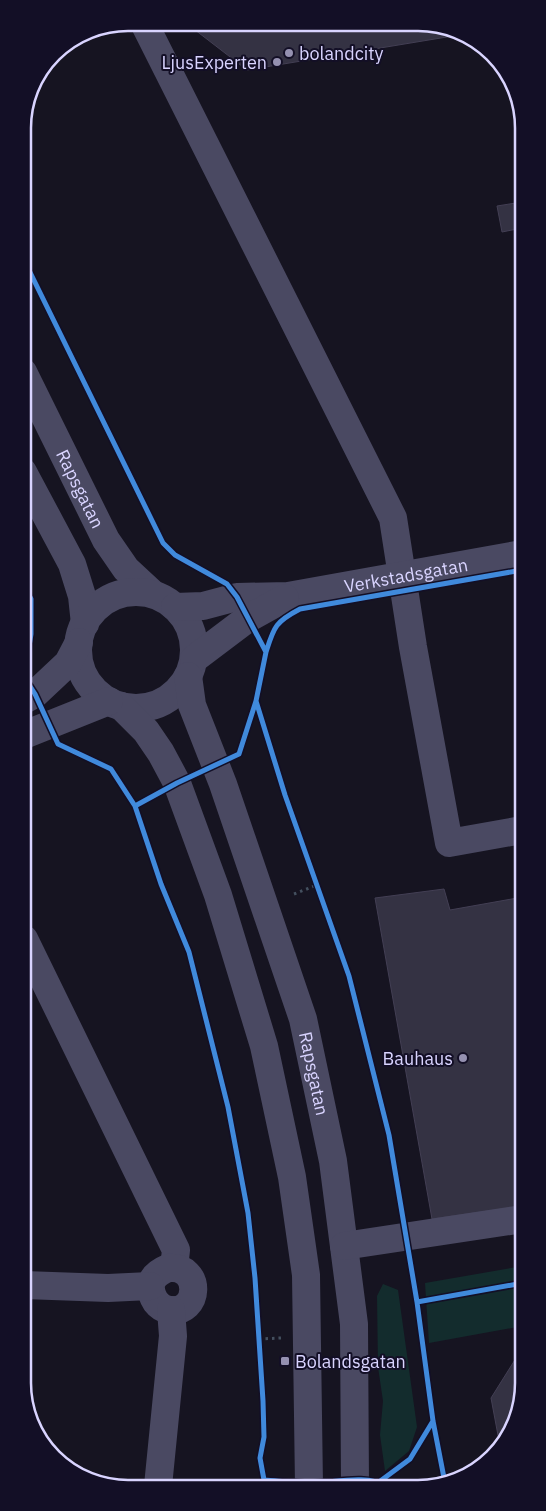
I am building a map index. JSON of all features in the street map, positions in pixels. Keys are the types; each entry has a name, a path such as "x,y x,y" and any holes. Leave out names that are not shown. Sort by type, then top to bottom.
{"street":[{"path":"148,31 393,518 412,647 449,843 515,831"},
{"name":"Rapsgatan","path":"31,388 106,540 126,569 164,600"},
{"path":"31,487 72,564 82,596 80,666 89,684 102,697 115,703 146,731 161,752 177,783 218,895 264,1046 292,1178 306,1275 309,1480"},
{"name":"Verkstadsgatan","path":"164,600 203,606 237,598 288,596 515,555"},
{"path":"31,696 68,664 82,633 100,605 111,598 134,592 164,600 188,623 194,640 191,667 172,696 148,707 115,703 31,733"},
{"name":"Verkstadsgatan","path":"191,667 247,618 288,596"},
{"name":"Rapsgatan","path":"191,667 192,705 223,784 303,1019 333,1161 354,1324 355,1480"},
{"path":"31,953 176,1250 174,1268"},
{"path":"344,1246 515,1220"},
{"path":"174,1268 180,1269 189,1276 194,1287 189,1303 178,1310 171,1310 158,1305 152,1295 150,1286 160,1272 174,1268"},
{"path":"31,1285 108,1288 150,1286"},
{"path":"159,1480 173,1336 171,1310"}],"path":[{"path":"314,876 320,894"},
{"path":"294,894 317,885"},
{"path":"258,1331 260,1348"},
{"path":"259,1339 283,1338"}],"green space":[{"path":"515,1267 515,1327 429,1343 425,1283"},
{"path":"383,1284 398,1290 417,1427 409,1451 385,1471 380,1435 383,1401 378,1367 377,1296"}],"building":[{"name":"bolandcity","path":"196,31 418,31 450,36 247,70"},
{"path":"515,203 515,229 502,232 497,206"},
{"name":"Bauhaus","path":"444,889 450,910 515,898 515,1207 432,1219 375,898"},
{"path":"515,1360 513,1402 498,1437 491,1398"}],"cycle path":[{"path":"31,274 163,543 175,555 227,584 237,597 266,652 256,701 285,795 349,976 389,1135 417,1302 433,1421 444,1476"},
{"path":"266,652 271,637 280,622 300,609 515,571"},
{"path":"31,599 31,634"},
{"path":"31,688 58,744 111,769 135,806 161,884 189,952 228,1107 248,1213 255,1278 263,1401 264,1437 260,1458 264,1480"},
{"path":"135,806 177,783 239,754 256,701"},
{"path":"417,1302 515,1284"},
{"path":"382,1480 410,1459 433,1421"},
{"path":"349,1480 359,1480"},
{"path":"359,1480 369,1480"}],"place":[{"name":"bolandcity","path":"289,53"},
{"name":"LjusExperten","path":"277,62"},
{"name":"Bauhaus","path":"463,1058"},
{"name":"Bolandsgatan","path":"285,1361"}]}
